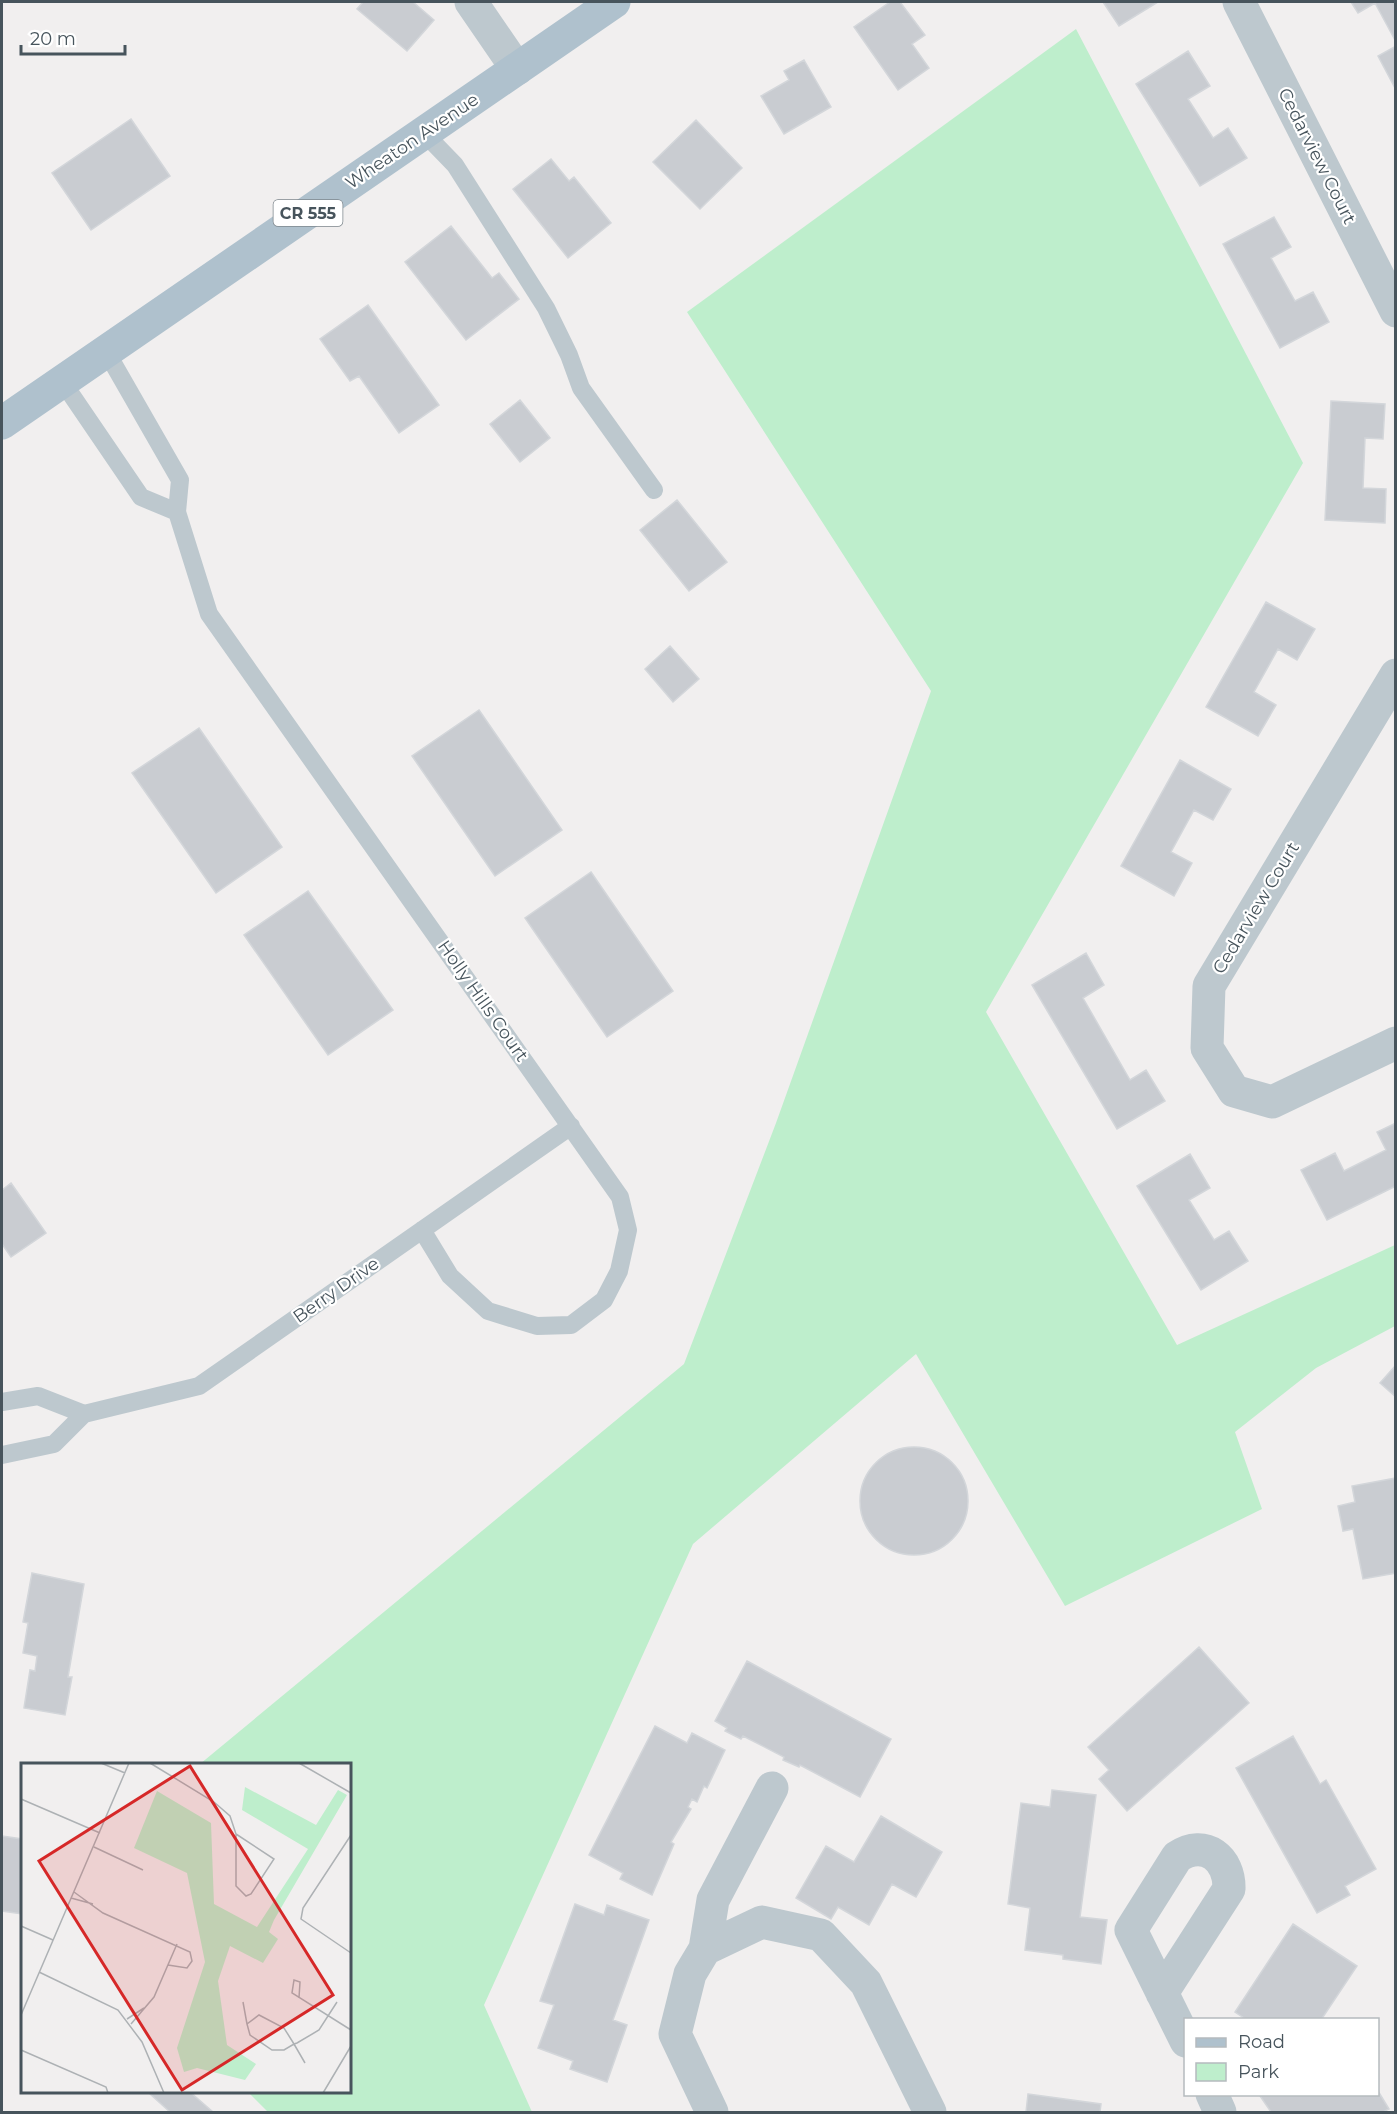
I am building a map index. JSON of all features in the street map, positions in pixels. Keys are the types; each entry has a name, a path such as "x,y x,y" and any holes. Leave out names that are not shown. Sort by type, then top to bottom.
{"main road":[{"name":"Wheaton Avenue","path":"2,423 614,2"}],"street":[{"path":"471,2 517,69"},
{"name":"Cedarview Court","path":"1239,2 1395,311"},
{"name":"Cedarview Court","path":"1395,675 1209,986 1207,1048 1234,1091 1272,1102 1395,1043"},
{"path":"712,2112 675,2034 690,1974 705,1949 713,1900 772,1788"},
{"path":"705,1949 762,1922 821,1935 866,1983 930,2112"},
{"path":"1162,1993 1184,2039"},
{"path":"1213,2096 1220,2112"}],"lane":[{"path":"424,133 455,165 546,308 569,355 581,388 654,490"},
{"name":"Holly Hills Court","path":"106,351 180,480 177,512 209,614 620,1197 628,1230 619,1271 604,1300 572,1325 537,1326 488,1311 450,1276 422,1230"},
{"path":"62,381 141,497 177,512"},
{"name":"Berry Drive","path":"84,1414 199,1386 571,1126"},
{"path":"2,1402 38,1396 84,1414 54,1444 2,1455"}],"green space":[{"path":"1076,29 1303,463 986,1012 1177,1345 1395,1245 1395,1326 1316,1368 1235,1432 1262,1509 1065,1606 916,1354 693,1544 484,2005 532,2112 268,2112 249,2093 351,2093 351,1763 201,1763 684,1364 776,1123 931,691 687,312"}],"building":[{"path":"363,2 413,2 434,20 407,51 357,9"},
{"path":"890,2 900,2 925,35 912,44 929,68 898,90 854,27"},
{"path":"1103,2 1158,2 1119,26"},
{"path":"1351,2 1396,2 1396,42 1375,3 1358,13"},
{"path":"1396,46 1396,88 1395,88 1378,56"},
{"path":"1188,51 1210,86 1188,99 1213,138 1228,128 1247,158 1200,186 1136,84"},
{"path":"804,60 831,107 784,134 761,96 789,80 784,71"},
{"path":"131,119 170,176 91,230 52,173"},
{"path":"696,120 742,168 700,209 653,162"},
{"path":"551,159 569,181 574,177 611,223 568,258 513,189"},
{"path":"1274,217 1291,247 1271,258 1295,301 1313,292 1329,322 1280,348 1223,244"},
{"path":"451,226 492,278 499,273 519,299 466,340 405,262"},
{"path":"368,305 439,405 399,433 359,376 350,381 320,339"},
{"path":"520,400 550,438 520,462 490,424"},
{"path":"1331,401 1385,404 1383,439 1365,438 1363,488 1386,489 1385,523 1325,520"},
{"path":"677,500 727,562 689,591 640,530"},
{"path":"1266,602 1315,629 1297,660 1278,649 1254,692 1276,705 1258,736 1206,707"},
{"path":"670,646 699,679 673,702 645,669"},
{"path":"479,710 562,830 495,876 412,756"},
{"path":"199,728 282,847 216,893 132,773"},
{"path":"1180,760 1231,789 1213,820 1194,810 1171,852 1192,863 1174,896 1121,866"},
{"path":"591,872 673,991 607,1037 525,918"},
{"path":"308,891 393,1010 328,1055 244,935"},
{"path":"1086,953 1104,985 1083,998 1130,1080 1146,1070 1165,1101 1117,1129 1032,985"},
{"path":"1396,1123 1396,1186 1327,1220 1301,1170 1335,1153 1344,1171 1386,1150 1377,1132"},
{"path":"1190,1154 1210,1188 1189,1200 1214,1240 1229,1231 1248,1261 1201,1290 1137,1186"},
{"path":"11,1183 46,1233 11,1257 2,1244 2,1190"},
{"path":"1396,1365 1396,1397 1380,1383"},
{"path":"914,1447 935,1451 952,1463 964,1480 968,1501 964,1522 952,1539 935,1551 914,1555 893,1551 876,1539 864,1522 860,1501 864,1480 876,1463 893,1451"},
{"path":"1396,1478 1396,1573 1363,1579 1353,1529 1343,1531 1338,1506 1355,1502 1352,1486"},
{"path":"32,1573 84,1584 68,1677 72,1677 65,1715 24,1708 30,1670 35,1671 37,1656 23,1653 28,1623 23,1622"},
{"path":"1199,1647 1249,1703 1127,1811 1099,1779 1109,1770 1088,1747"},
{"path":"747,1661 891,1739 860,1797 800,1765 799,1767 783,1760 784,1757 743,1736 741,1739 725,1731 727,1728 715,1721"},
{"path":"655,1726 687,1743 692,1733 725,1750 707,1788 704,1786 697,1802 692,1799 688,1807 691,1809 671,1842 674,1844 652,1895 620,1879 623,1873 589,1855"},
{"path":"1293,1736 1320,1784 1326,1780 1376,1869 1345,1886 1350,1895 1317,1913 1236,1768"},
{"path":"1052,1790 1096,1795 1080,1917 1107,1920 1101,1964 1063,1959 1063,1955 1025,1950 1030,1908 1008,1904 1021,1803 1050,1807"},
{"path":"881,1816 942,1852 916,1897 892,1884 869,1925 838,1907 831,1919 796,1898 826,1846 854,1862"},
{"path":"2,1836 21,1839 21,1914 2,1911"},
{"path":"575,1904 604,1915 607,1905 649,1920 613,2020 627,2025 607,2082 570,2069 573,2061 538,2048 554,2005 540,2001"},
{"path":"1293,1924 1357,1966 1322,2018 1244,2018 1235,2012"},
{"path":"191,2093 213,2112 170,2112 150,2094"},
{"path":"1379,2093 1389,2109 1383,2112 1271,2112 1260,2096 1379,2096"},
{"path":"1028,2094 1101,2104 1100,2112 1026,2112"}]}
